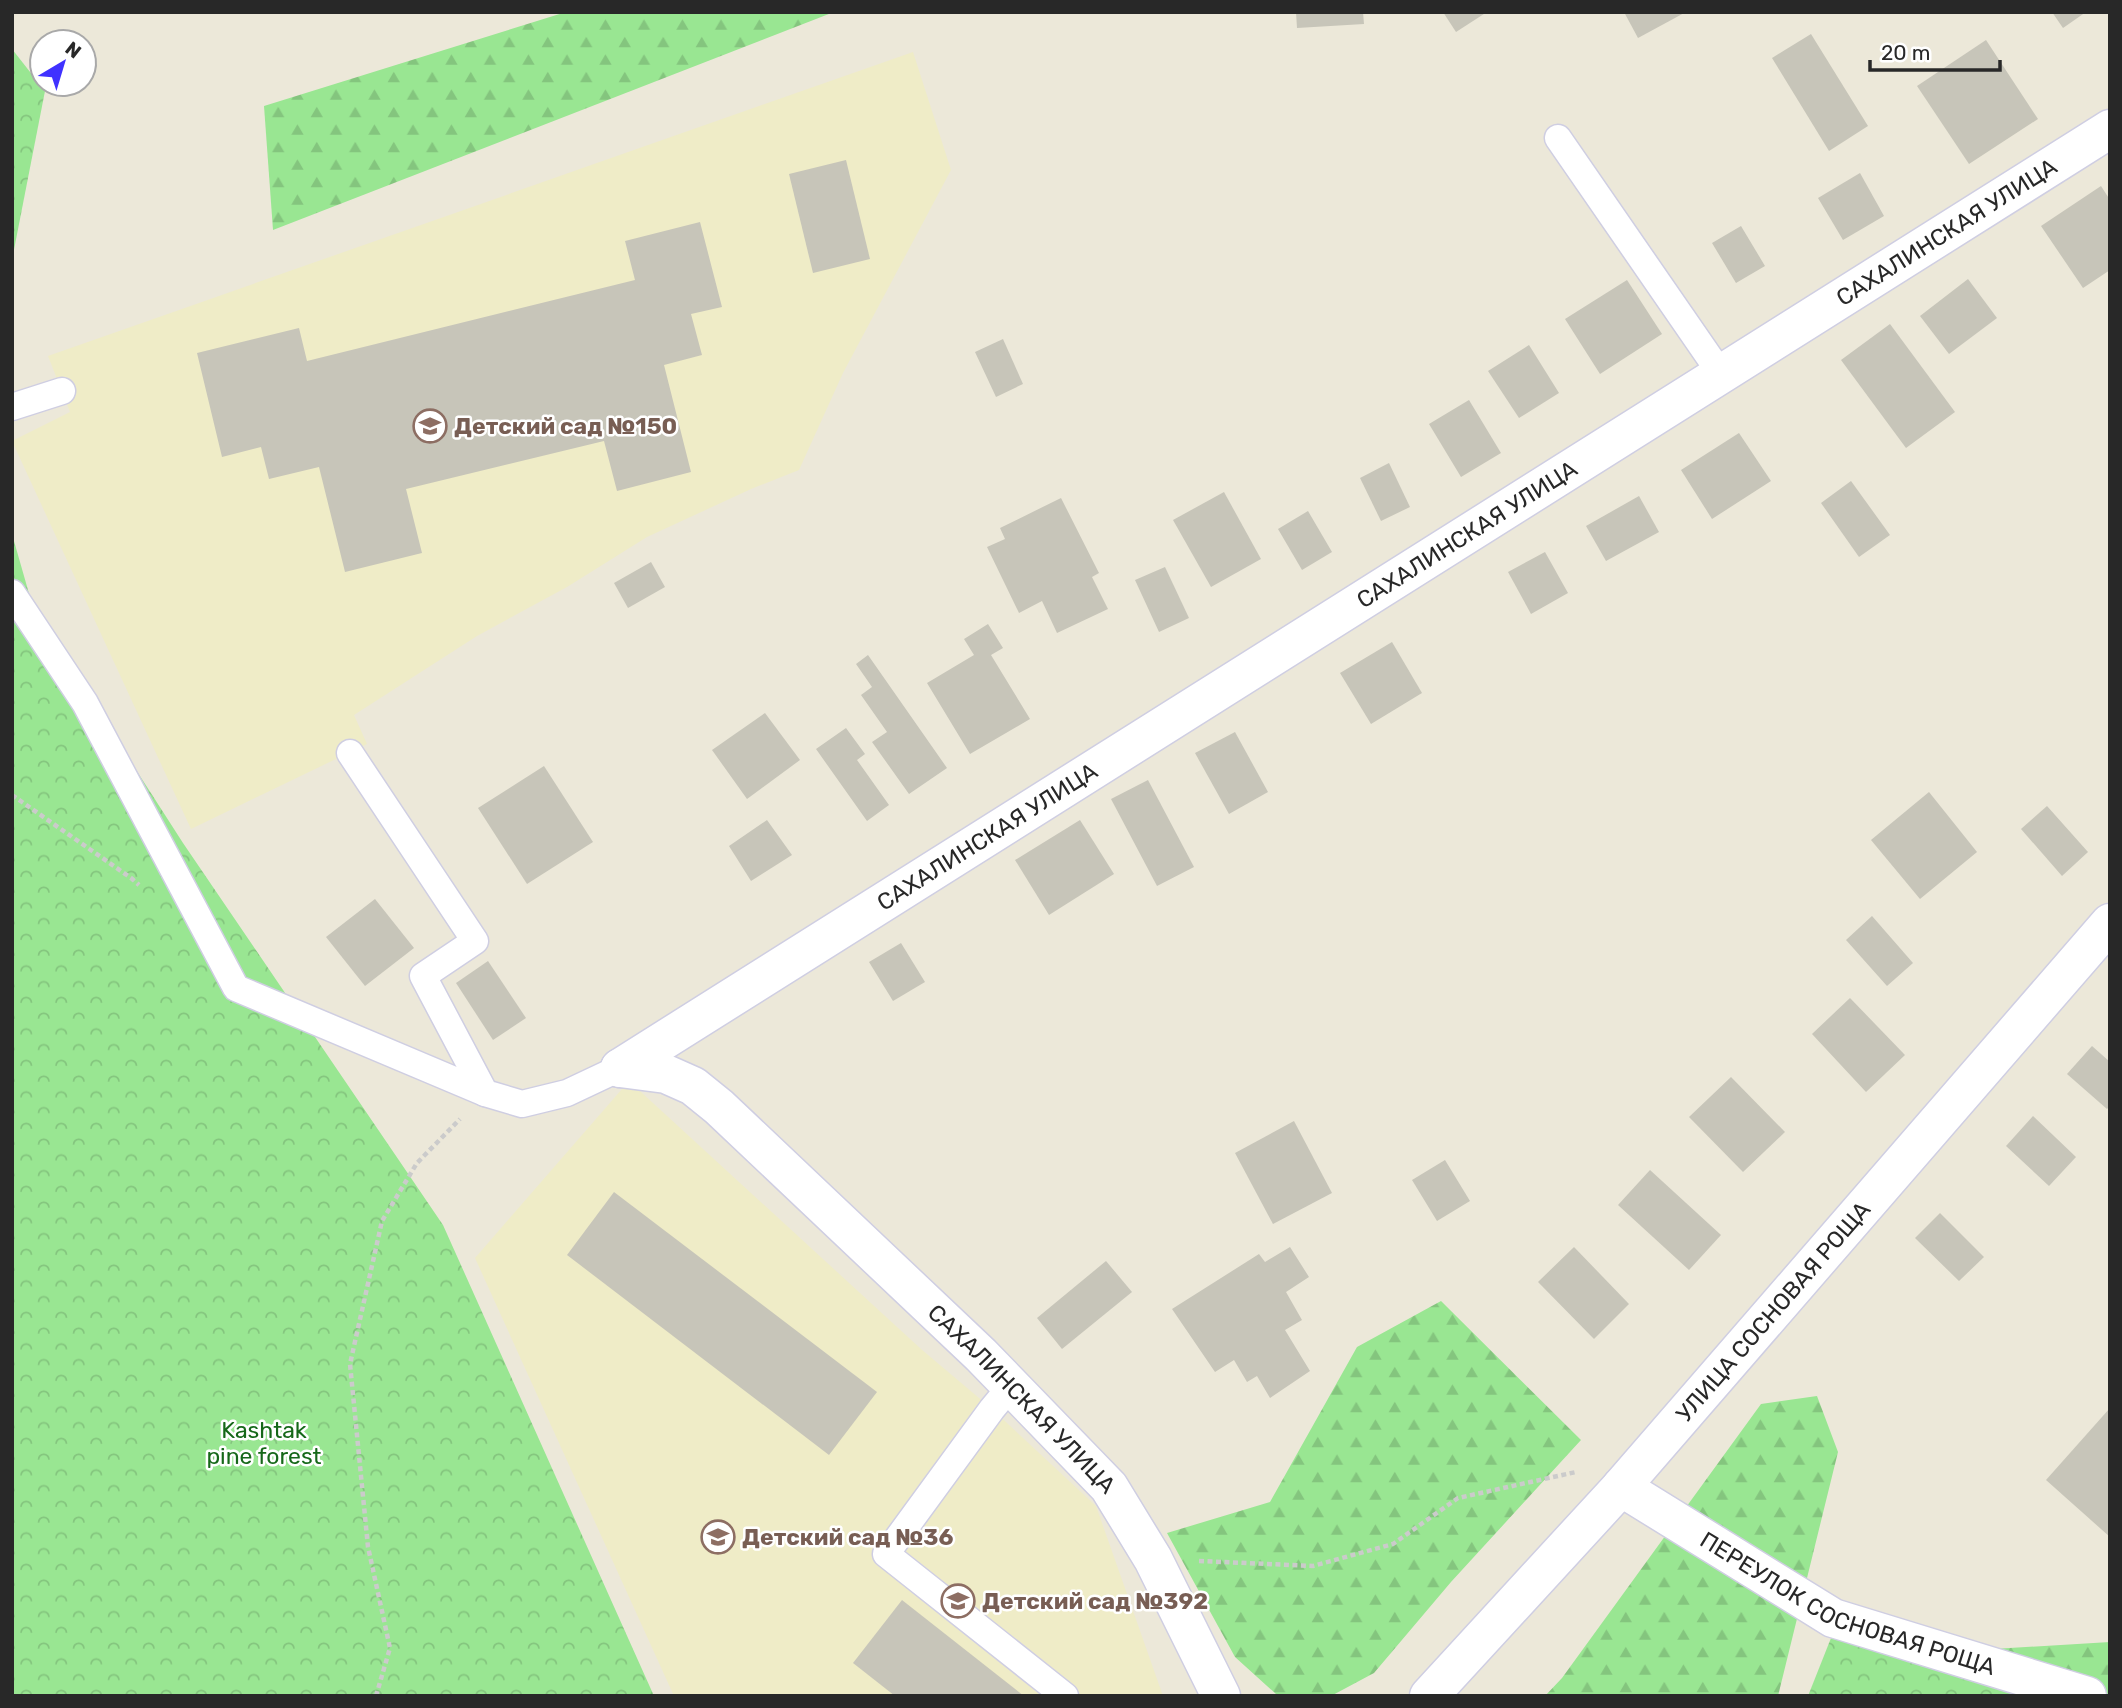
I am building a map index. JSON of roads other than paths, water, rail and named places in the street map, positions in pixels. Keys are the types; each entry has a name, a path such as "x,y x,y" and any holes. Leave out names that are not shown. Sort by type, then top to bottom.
{"street":[{"name":"САХАЛИНСКАЯ УЛИЦА","path":"620,1068 2110,129"},
{"name":"УЛИЦА СОСНОВАЯ РОЩА","path":"1429,1696 1621,1487 2110,923"},
{"name":"САХАЛИНСКАЯ УЛИЦА","path":"620,1068 666,1074 692,1086 719,1107 981,1355 1109,1487 1153,1559 1221,1696"},
{"name":"ПЕРЕУЛОК СОСНОВАЯ РОЩА","path":"1621,1487 1833,1618 2087,1696"}],"lane":[{"path":"1559,138 1721,374"},
{"path":"12,407 62,391"},
{"path":"12,593 85,703 236,988 485,1094 522,1104 567,1093 620,1068"},
{"path":"349,753 475,941 423,976 485,1094"},
{"path":"1011,1386 886,1554 1065,1696"}],"place":[{"name":"Детский сад №150","path":"430,426"},
{"name":"Детский сад №36","path":"718,1537"},
{"name":"Детский сад №392","path":"958,1601"}],"park label":[{"name":"Kashtak pine forest","path":"264,1443"}]}
